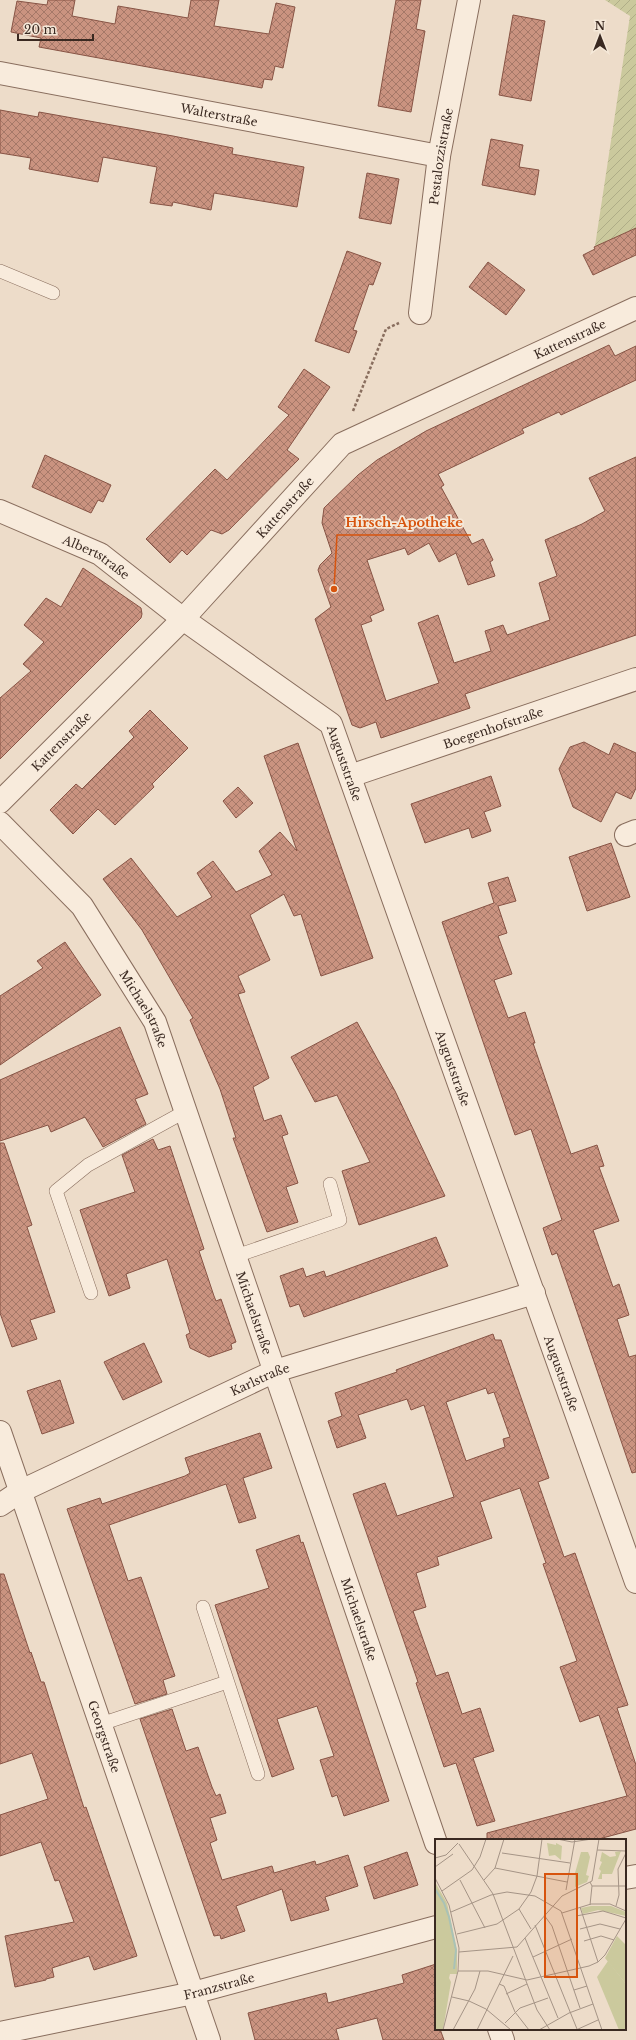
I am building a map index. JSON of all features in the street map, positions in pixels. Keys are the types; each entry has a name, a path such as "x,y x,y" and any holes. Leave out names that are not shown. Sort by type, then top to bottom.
{"street":[{"name":"Pestalozzistraße","path":"420,313 439,156 469,0"},
{"name":"Walterstraße","path":"0,73 439,156"},
{"name":"Kattenstraße","path":"0,802 183,619 342,444 636,308"},
{"name":"Albertstraße","path":"0,511 100,554 183,619"},
{"name":"Auguststraße","path":"183,619 331,724 636,1582"},
{"name":"Boegenhofstraße","path":"350,776 636,679"},
{"name":"Michaelstraße","path":"0,823 82,906 155,1022 435,1840"},
{"name":"Karlstraße","path":"0,1505 21,1491 275,1370 534,1293"},
{"name":"Georgstraße","path":"0,1432 209,2040"},
{"path":"626,1878 636,1876"},
{"name":"Franzstraße","path":"0,2033 193,1992 435,1927"},
{"path":"499,2030 503,2040"}],"lane":[{"path":"0,271 53,292"},
{"path":"91,1293 56,1191 88,1165 186,1111"},
{"path":"236,1256 340,1220 330,1184"},
{"path":"203,1607 258,1774"},
{"path":"101,1724 227,1682"}],"path":[{"path":"342,444 358,398 386,329 420,313"}],"shaded area":[{"path":"605,0 636,0 636,241 593,259 630,16"}],"building":[{"path":"48,0 75,0 72,16 115,24 118,6 188,18 191,0 219,0 214,26 269,34 276,3 295,7 283,68 275,66 272,80 264,79 262,88 39,47 41,38 11,32 17,1 47,5"},
{"path":"396,0 421,0 416,29 425,31 411,112 378,106"},
{"path":"513,15 545,21 531,101 499,95"},
{"path":"0,110 38,117 39,112 173,136 233,148 232,154 304,167 297,207 214,193 211,210 173,202 172,206 150,203 157,167 103,157 98,182 29,169 31,158 0,153"},
{"path":"491,139 523,145 519,167 539,170 535,195 482,185"},
{"path":"367,173 399,179 391,224 359,218"},
{"path":"636,228 636,255 593,275 583,255 595,249 594,247"},
{"path":"347,251 381,263 373,285 369,284 353,330 357,331 349,353 315,341"},
{"path":"488,262 525,290 506,315 469,287"},
{"path":"609,345 615,356 636,346 636,380 561,415 559,412 522,429 524,433 438,474 444,485 441,487 472,544 483,539 493,560 490,562 495,576 468,585 456,553 439,562 429,543 408,555 405,548 367,560 384,610 370,616 372,621 361,625 386,701 439,683 418,623 438,615 454,663 491,651 485,631 503,625 507,635 550,620 539,583 557,576 545,540 582,524 605,511 589,478 636,457 636,635 465,694 470,708 381,738 376,722 360,728 352,725 315,619 331,607 318,570 320,565 332,553 322,523 324,508 358,475 377,460 426,431"},
{"path":"304,369 330,387 287,450 299,459 229,530 222,534 211,530 187,555 182,550 170,563 146,539 215,469 227,480 289,415 278,407"},
{"path":"45,455 111,485 103,502 98,500 91,513 32,487"},
{"path":"83,568 141,608 141,618 0,759 0,698 31,671 23,664 44,642 24,625 46,598 61,607"},
{"path":"150,710 188,748 152,784 154,787 115,825 98,809 73,834 50,810 76,784 82,789 134,737 129,731"},
{"path":"584,742 609,755 614,743 636,753 636,788 631,799 616,792 601,822 573,807 559,769 570,747"},
{"path":"298,743 373,958 321,976 301,914 294,916 284,894 250,915 270,960 238,976 245,992 238,994 269,1078 253,1087 264,1121 281,1115 288,1134 282,1136 298,1183 286,1187 298,1222 267,1232 233,1138 236,1138 220,1089 190,1020 193,1018 142,930 103,879 131,858 177,917 212,897 197,873 213,861 236,892 272,875 259,851 280,832 297,851 264,756"},
{"path":"491,776 501,806 484,812 491,831 472,838 469,828 425,843 411,804"},
{"path":"238,787 253,803 236,818 223,801"},
{"path":"611,843 630,897 587,911 569,857"},
{"path":"508,877 516,901 498,906 507,933 498,936 512,974 494,980 508,1018 525,1012 535,1043 533,1043 571,1154 597,1145 604,1166 599,1167 619,1221 593,1230 613,1287 619,1284 629,1315 617,1319 629,1357 636,1355 636,1472 632,1473 557,1253 552,1255 543,1228 562,1220 531,1129 515,1135 442,922 494,903 488,883"},
{"path":"65,942 101,995 0,1065 0,996 43,968 37,961"},
{"path":"357,1022 395,1091 445,1196 359,1225 342,1171 370,1162 337,1095 315,1102 291,1057"},
{"path":"120,1027 148,1094 135,1099 146,1124 103,1147 85,1117 51,1132 48,1125 0,1141 0,1080"},
{"path":"153,1139 158,1150 170,1146 204,1249 199,1251 214,1296 216,1301 221,1299 236,1342 231,1344 232,1349 209,1357 190,1348 186,1335 190,1333 167,1259 126,1274 130,1288 109,1296 80,1210 135,1192 122,1155"},
{"path":"0,1143 4,1143 32,1225 27,1227 55,1312 30,1320 37,1339 12,1347 0,1313"},
{"path":"436,1237 448,1266 304,1317 299,1304 290,1307 280,1276 303,1268 306,1277 324,1271 326,1277"},
{"path":"493,1334 495,1340 501,1340 549,1478 538,1482 564,1557 575,1553 628,1705 617,1708 636,1765 636,1829 599,1839 487,1839 487,1833 627,1796 599,1715 580,1722 560,1667 577,1661 543,1564 546,1563 520,1488 480,1502 492,1538 437,1557 439,1565 416,1573 426,1607 413,1611 436,1676 448,1672 462,1714 480,1708 494,1751 473,1758 495,1821 477,1826 456,1763 444,1767 416,1683 418,1682 353,1494 385,1483 397,1516 454,1497 424,1405 411,1410 407,1399 358,1415 366,1438 337,1448 328,1421 342,1416 335,1393 397,1372 396,1370","holes":["486,1388 488,1394 494,1392 510,1437 503,1439 505,1447 466,1461 446,1402"]},
{"path":"144,1343 162,1382 123,1400 104,1362"},
{"path":"60,1380 74,1423 42,1434 27,1391"},
{"path":"260,1433 272,1468 243,1478 256,1518 239,1523 226,1484 109,1525 128,1581 141,1577 175,1676 163,1680 167,1694 135,1704 67,1509 100,1498 102,1504 185,1476 190,1473 185,1458"},
{"path":"299,1535 301,1543 303,1542 389,1801 344,1816 337,1795 332,1797 320,1760 334,1756 317,1706 277,1719 294,1769 272,1777 215,1605 269,1588 256,1550"},
{"path":"0,1574 4,1574 30,1653 31,1652 41,1682 44,1682 84,1808 86,1807 137,1956 94,1970 89,1956 52,1968 54,1977 15,1987 5,1936 74,1922 59,1880 55,1881 41,1842 0,1856 0,1815 48,1799 32,1753 0,1764"},
{"path":"172,1709 186,1751 198,1747 212,1787 216,1796 220,1794 226,1813 210,1818 217,1840 210,1843 222,1880 272,1866 274,1873 315,1861 316,1865 348,1855 358,1886 325,1897 329,1910 291,1921 282,1889 236,1906 245,1931 221,1939 220,1935 214,1936 140,1719"},
{"path":"407,1852 418,1885 374,1899 364,1867"},
{"path":"435,1964 435,2030 440,2030 444,2040 383,2040 377,2018 336,2029 339,2040 255,2040 248,2013 326,1993 328,2003 404,1983 402,1975"}],"place":[{"name":"Hirsch-Apotheke","path":"334,589"}]}
